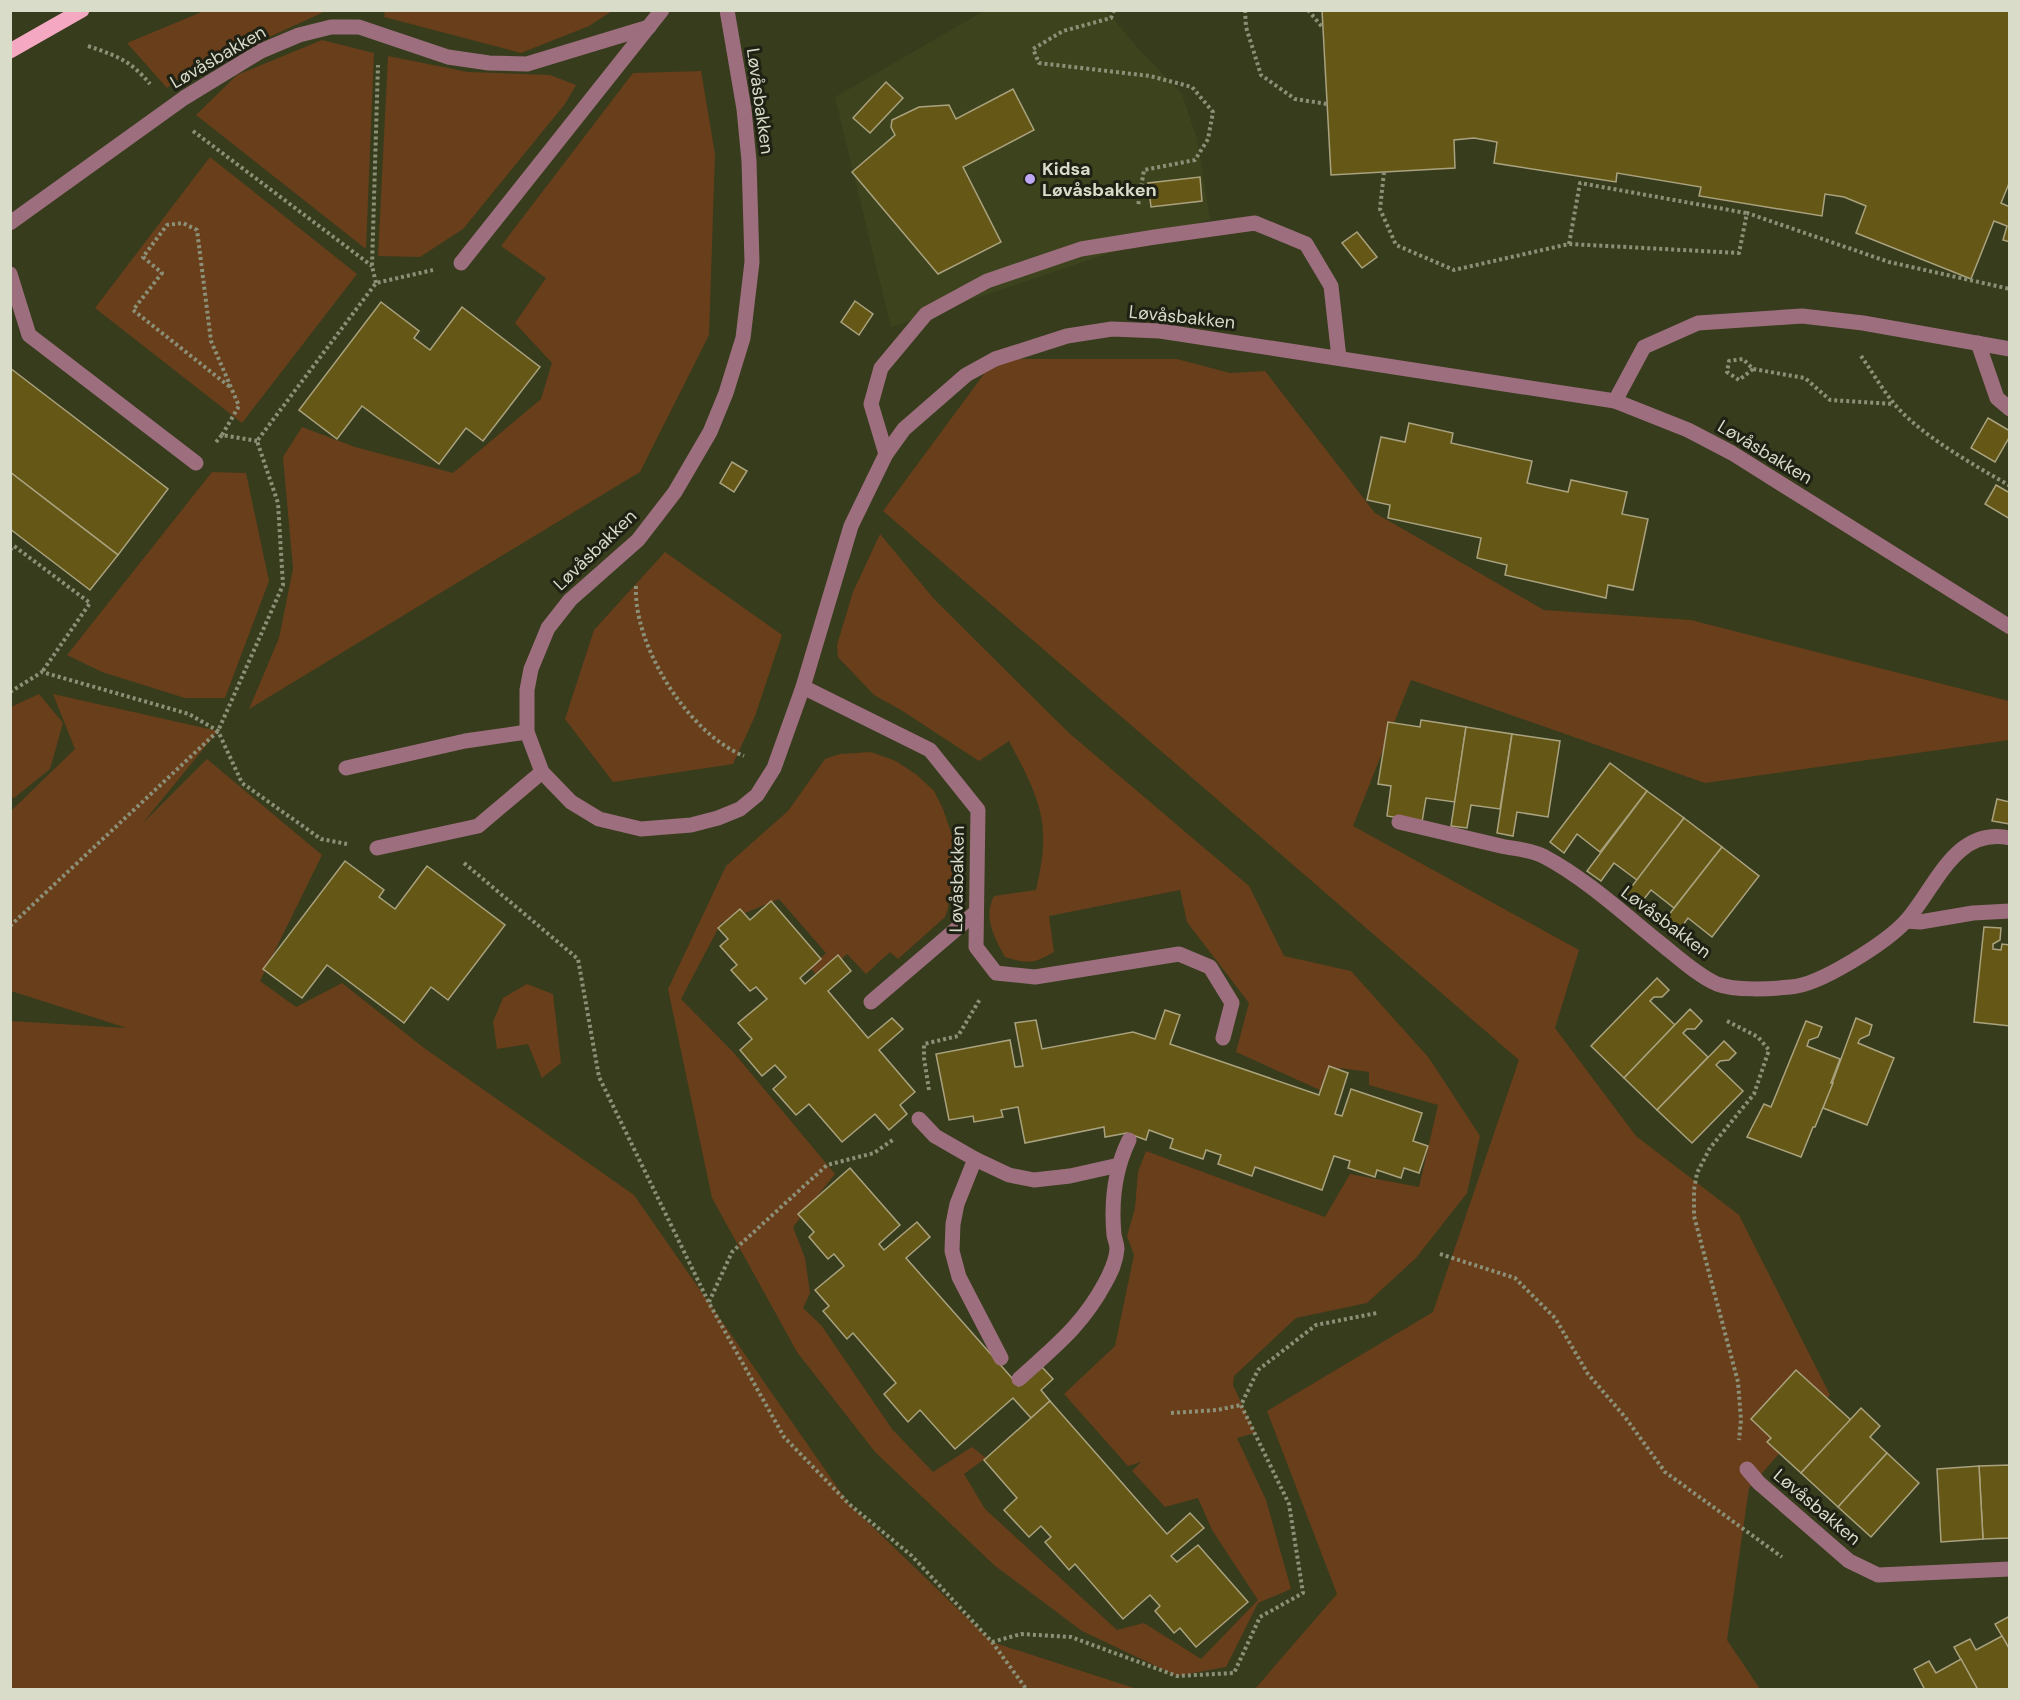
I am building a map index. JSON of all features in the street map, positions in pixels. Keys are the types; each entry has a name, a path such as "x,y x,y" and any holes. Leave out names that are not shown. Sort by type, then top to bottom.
{"main road":[{"path":"10,51 82,10"}],"street":[{"path":"461,263 662,10"},
{"name":"Løvåsbakken","path":"727,10 744,109 749,161 752,262 743,338 726,393 710,432 675,492 638,540 570,600 548,628 531,669 527,690 527,732 542,772 571,802 599,819 641,829 691,825 718,818 740,808 757,795 774,768 802,687 851,526 886,454 904,429 966,375 994,359 1067,336 1112,329 1160,331 1615,401 1688,430 1732,453 2010,627"},
{"name":"Løvåsbakken","path":"10,223 166,111 261,51 299,35 331,27 359,27 448,57 489,63 527,64 649,27"},
{"path":"886,454 871,404 881,368 926,314 987,281 1081,249 1255,223 1306,244 1331,286 1339,358"},
{"path":"10,273 29,335 196,463"},
{"path":"1615,401 1644,347 1698,323 1802,316 1863,323 2010,349"},
{"path":"1978,343 1997,398 2010,409"},
{"name":"Løvåsbakken","path":"802,687 930,750 978,810 976,947 996,973 1035,977 1179,954 1210,967 1232,1002 1223,1038"},
{"path":"346,768 465,741 527,732"},
{"path":"377,848 478,826 542,772"},
{"name":"Løvåsbakken","path":"1399,822 1543,855 1569,872 1689,966 1719,985 1754,989 1794,987 1822,978 1872,947 1906,921 1962,847 1975,840 2010,838"},
{"path":"1906,921 1920,922 1973,913 2010,910"},
{"path":"871,1002 975,913"},
{"path":"919,1119 935,1136 975,1159 1010,1175 1034,1180 1070,1176 1119,1165"},
{"path":"1019,1379 1075,1329 1095,1302 1113,1268 1117,1247 1114,1235 1115,1183 1120,1159 1130,1140"},
{"path":"975,1159 957,1204 953,1224 952,1251 959,1277 1001,1358"},
{"name":"Løvåsbakken","path":"1747,1469 1758,1483 1849,1561 1878,1575 2010,1569"}],"path":[{"path":"1114,10 1111,18 1063,31 1033,49 1040,63 1150,76 1192,87 1213,112 1208,139 1195,160 1144,170 1139,206 1128,208"},
{"path":"1245,10 1246,27 1261,75 1295,99 1327,104"},
{"path":"1308,10 1323,28"},
{"path":"376,283 372,266 379,34"},
{"path":"88,46 123,58 139,70 166,111 372,266"},
{"path":"1384,172 1380,209 1396,245 1454,270 1569,243 1739,253 1747,213"},
{"path":"1569,243 1580,183 1747,213 1889,262 2010,289"},
{"path":"222,435 239,406 211,341 196,230 183,223 167,225 143,257 162,273 133,310 230,387"},
{"path":"10,926 218,731 283,585 278,503 257,441 376,283 461,263"},
{"path":"1863,323 1861,356 1894,404 1919,426 1965,459 2010,486"},
{"path":"1753,369 1739,380 1727,372 1729,361 1743,359 1753,369 1805,378 1830,400 1894,404"},
{"path":"638,540 636,590 641,626 657,667 683,706 706,731 741,755 774,768"},
{"path":"10,550 14,546 90,603 42,672 10,692"},
{"path":"42,672 189,714 218,731 242,783 321,839 377,848"},
{"path":"478,826 464,862 578,958 599,1077 709,1303 784,1437 849,1504 912,1556 992,1642 1027,1689"},
{"path":"1719,985 1716,1016 1758,1037 1769,1050 1754,1094 1710,1148 1697,1173 1694,1190 1694,1216 1738,1382 1741,1420 1738,1453 1747,1469"},
{"path":"709,1303 732,1252 827,1166 874,1153 919,1119 930,1096 924,1044 958,1036 975,1009"},
{"path":"1440,1254 1515,1278 1555,1318 1588,1374 1625,1417 1665,1472 1782,1557"},
{"path":"1241,1405 1258,1370 1316,1325 1377,1313"},
{"path":"992,1642 1021,1634 1071,1637 1177,1676 1234,1673 1260,1617 1303,1593 1289,1504 1241,1405"},
{"path":"1171,1413 1217,1410 1241,1405"}],"shaded area":[{"path":"385,10 612,11 589,26 521,53 384,17"},
{"path":"204,11 326,11 180,78 167,88 127,43"},
{"name":"Kidsa Løvåsbakken","path":"984,11 1107,11 1136,46 1182,94 1197,139 1210,219 891,327 835,97"},
{"path":"322,40 374,53 366,249 196,115 237,75"},
{"path":"388,56 468,72 550,75 576,85 565,104 463,229 420,257 378,256"},
{"path":"701,71 715,154 709,335 640,472 249,709 279,638 293,569 283,457 302,427 355,447 453,473 541,399 552,363 515,323 546,278 501,246 633,73"},
{"path":"210,157 357,274 242,423 95,308"},
{"path":"995,359 1177,359 1230,373 1265,371 1375,513 1544,610 1691,620 2009,701 2009,740 1705,783 1411,680 1353,826 1579,950 1555,1028 1636,1136 1739,1215 1830,1395 1749,1488 1727,1640 1760,1689 1255,1689 1337,1594 1267,1411 1433,1312 1519,1060 883,511"},
{"path":"212,472 246,473 269,581 225,698 185,698 102,672 67,655"},
{"path":"880,534 934,599 1069,733 1249,886 1284,956 1351,971 1429,1058 1480,1136 1467,1193 1416,1258 1367,1303 1296,1318 1234,1376 1233,1385 1255,1433 1237,1438 1266,1500 1291,1589 1258,1603 1226,1667 1177,1676 1082,1631 994,1565 875,1452 797,1352 712,1198 668,989 726,866 788,811 825,759 840,754 871,752 896,761 917,775 934,791 943,809 956,853 948,908 945,917 898,959 890,952 866,974 847,954 820,978 810,968 826,953 779,899 721,923 681,999 734,1053 835,1174 793,1227 805,1258 810,1293 803,1308 821,1325 892,1429 933,1472 972,1447 986,1458 964,1474 985,1509 1117,1630 1144,1623 1201,1659 1258,1600 1212,1530 1198,1498 1165,1507 1132,1471 1141,1462 1128,1466 1064,1394 1115,1346 1134,1255 1127,1236 1135,1208 1138,1172 1146,1151 1325,1217 1350,1174 1419,1187 1438,1105 1369,1085 1369,1072 1340,1068 1331,1095 1236,1052 1249,1003 1187,922 1180,890 1049,916 1054,952 1030,962 1005,957 991,927 991,904 994,896 1036,890 1043,841 1040,810 1026,774 1009,741 979,761 874,695 838,657 837,645 853,592"},
{"path":"665,552 782,635 755,716 733,764 613,782 565,719 594,630"},
{"path":"39,694 63,723 50,769 14,798 11,797 11,707"},
{"path":"53,694 218,731 142,824 207,759 322,855 260,981 296,1007 342,983 424,1048 634,1195 849,1504 992,1642 1137,1689 11,1689 10,1021 127,1028 11,991 11,811 75,749"},
{"path":"527,984 553,994 561,1063 542,1078 528,1044 497,1049 493,1022 503,998"}],"building":[{"path":"1322,10 2010,10 2010,181 2001,203 2010,207 2010,242 2003,240 2007,226 1994,221 1971,279 1856,233 1866,206 1844,197 1825,194 1822,216 1699,196 1701,187 1617,173 1616,182 1494,163 1497,142 1474,138 1454,140 1455,168 1331,175"},
{"path":"886,82 903,98 870,133 853,118"},
{"path":"1013,89 1034,130 963,167 1001,242 938,274 852,172 895,135 891,127 892,120 919,107 949,105 956,119"},
{"path":"1200,177 1202,201 1151,207 1148,183"},
{"path":"1357,232 1377,257 1362,268 1342,243"},
{"path":"855,301 873,314 859,335 841,322"},
{"path":"381,302 419,331 414,338 430,350 462,307 540,367 483,441 466,428 439,464 362,406 337,439 299,410"},
{"path":"10,368 168,489 118,555 10,472"},
{"path":"1988,418 2010,431 2010,436 1995,462 1971,448"},
{"path":"1409,423 1453,433 1451,443 1532,461 1527,483 1568,492 1571,480 1627,492 1622,514 1648,519 1633,590 1608,585 1606,598 1505,575 1507,565 1477,558 1481,538 1388,518 1390,505 1367,500 1381,437 1405,442"},
{"path":"732,462 747,471 734,492 720,483"},
{"path":"10,472 118,555 90,590 10,529"},
{"path":"1996,485 2010,493 2010,519 1985,504"},
{"path":"1421,720 1466,727 1455,802 1426,798 1422,822 1387,816 1391,786 1378,784 1388,722 1420,727"},
{"path":"1466,727 1512,734 1500,809 1471,805 1467,828 1451,826"},
{"path":"1512,734 1560,741 1548,817 1517,812 1513,836 1497,833"},
{"path":"1610,763 1647,791 1600,852 1577,834 1564,853 1550,842"},
{"path":"1647,791 1684,818 1637,880 1614,863 1601,881 1587,871"},
{"path":"1997,799 2010,802 2010,824 1992,821"},
{"path":"1684,818 1722,847 1674,908 1651,890 1637,908 1623,898"},
{"path":"1722,847 1759,876 1712,937 1688,918 1674,937 1660,926"},
{"path":"345,861 384,890 379,897 395,909 427,866 505,925 448,1000 431,987 404,1023 327,965 302,998 263,969"},
{"path":"771,901 821,959 800,978 805,984 838,955 851,971 828,991 868,1038 892,1018 903,1029 879,1050 915,1092 900,1105 907,1114 889,1130 875,1114 842,1142 809,1104 796,1115 773,1089 786,1077 775,1065 762,1076 740,1050 752,1039 738,1023 767,999 756,987 750,991 731,970 737,965 720,946 728,939 718,928 740,909 750,920"},
{"path":"1984,927 2001,928 2000,940 1993,944 1993,949 2001,950 2002,944 2010,945 2010,1026 1974,1022"},
{"path":"1657,978 1669,990 1662,997 1654,997 1650,1001 1675,1025 1624,1078 1591,1046"},
{"path":"1690,1009 1702,1021 1695,1029 1687,1029 1683,1033 1708,1057 1657,1110 1624,1078"},
{"path":"1165,1010 1180,1015 1170,1044 1319,1095 1329,1066 1348,1073 1335,1114 1342,1116 1351,1089 1422,1113 1413,1141 1428,1146 1419,1173 1404,1168 1401,1178 1377,1170 1375,1177 1348,1168 1350,1161 1334,1156 1322,1190 1255,1167 1252,1176 1218,1164 1221,1155 1206,1150 1203,1159 1170,1148 1173,1139 1149,1130 1146,1140 1127,1133 1105,1137 1104,1127 1025,1143 1018,1107 1001,1110 1003,1117 974,1122 973,1116 949,1120 936,1054 1010,1040 1015,1067 1023,1066 1015,1023 1036,1020 1042,1049 1133,1032 1155,1039"},
{"path":"1856,1018 1872,1025 1869,1035 1860,1039 1858,1043 1894,1058 1867,1125 1823,1108"},
{"path":"1806,1021 1822,1027 1818,1037 1809,1040 1807,1046 1840,1059 1831,1083 1833,1083 1801,1157 1747,1137 1764,1104 1771,1107"},
{"path":"1724,1041 1736,1053 1729,1060 1720,1061 1716,1065 1743,1091 1692,1143 1657,1110"},
{"path":"850,1168 900,1225 879,1244 884,1250 917,1222 930,1237 906,1258 1019,1386 1042,1367 1053,1379 1041,1390 1050,1401 1031,1418 1013,1398 955,1449 920,1410 908,1422 884,1394 896,1383 853,1333 847,1339 823,1311 829,1306 815,1290 844,1266 834,1254 828,1259 809,1237 814,1232 798,1214"},
{"path":"1796,1370 1851,1420 1801,1473 1767,1442 1771,1438 1751,1419"},
{"path":"1050,1401 1167,1534 1190,1513 1204,1528 1171,1556 1177,1562 1198,1545 1248,1602 1196,1647 1180,1628 1174,1633 1155,1611 1160,1606 1150,1595 1123,1619 1075,1564 1069,1570 1045,1542 1051,1537 1041,1526 1029,1537 1004,1510 1017,1498 984,1460"},
{"path":"1861,1408 1880,1426 1870,1437 1887,1453 1838,1507 1801,1473"},
{"path":"1887,1453 1919,1483 1871,1537 1838,1507"},
{"path":"2010,1465 2010,1538 1983,1539 1979,1466"},
{"path":"1979,1466 1983,1539 1941,1542 1937,1469"},
{"path":"2010,1616 2010,1650 1995,1624"},
{"path":"2002,1636 2010,1650 2010,1690 1978,1690 1954,1647 1970,1639 1976,1650"},
{"path":"1961,1659 1978,1690 1925,1690 1914,1669 1929,1661 1936,1673"}],"place":[{"name":"Kidsa Løvåsbakken","path":"1030,179"}]}
